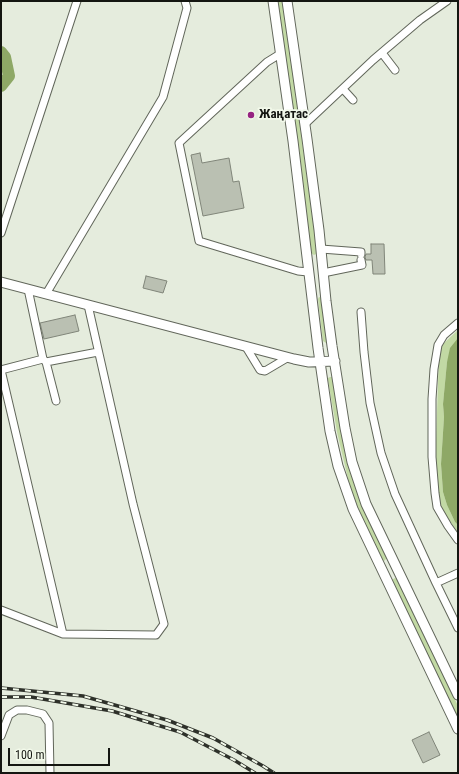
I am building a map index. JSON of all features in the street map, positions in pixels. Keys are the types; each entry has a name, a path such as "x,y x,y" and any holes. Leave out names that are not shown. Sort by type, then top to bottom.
{"main road":[{"path":"272,1 293,141 320,362 330,431 338,466 352,509 458,729"},
{"path":"287,1 305,124 334,360 352,462 366,504 396,566 454,678 458,695"},
{"path":"308,272 323,272"},
{"path":"1,282 287,358 309,362 334,360"}],"street":[{"path":"1,232 77,1"},
{"path":"46,294 163,98 186,8 185,1"},
{"path":"305,124 420,20 447,1"},
{"path":"382,53 395,70"},
{"path":"280,54 267,62 179,143 198,241 298,271 308,272"},
{"path":"343,89 353,100"},
{"path":"321,249 361,252 362,266 323,272"},
{"path":"28,289 44,360 56,401"},
{"path":"1,610 63,634 156,636 164,624 133,504 88,305"},
{"path":"361,312 370,403 381,453 395,494 458,628"},
{"path":"458,323 444,335 438,345 434,369 432,405 432,457 437,507 458,540"},
{"path":"246,347 260,370 265,371 287,358"},
{"path":"63,634 1,370 44,360 98,352"},
{"path":"382,573 396,566"},
{"path":"436,583 458,573"},
{"path":"1,736 9,715 17,710 27,710 43,714 49,723 50,773"}],"shaded area":[{"path":"278,1 283,1 317,251 314,255 310,251"},
{"path":"319,297 322,298 328,341 326,343 323,341"},
{"path":"458,330 458,338 447,362 443,404 444,417 441,464 443,492 447,505 458,525 458,533 440,506 436,487 436,442 439,354 442,345"},
{"path":"458,338 458,525 447,505 443,492 441,464 444,417 443,404 447,362 450,348"},
{"path":"332,377 354,483 387,557 384,561 381,559 358,508 349,483 337,432 328,380"},
{"path":"395,578 398,580 458,706 458,720 392,582"}],"building":[{"path":"200,153 202,163 229,158 233,182 239,181 244,208 203,216 191,155"},
{"path":"371,244 384,244 385,274 373,274 372,260 366,260 366,254 371,254"},
{"path":"146,276 167,281 163,293 143,288"},
{"path":"75,315 79,331 44,339 40,323"},
{"path":"429,732 440,755 423,763 412,740"}],"waterway":[{"path":"1,52 5,57 9,76 1,86"}],"railway":[{"path":"1,688 83,696 167,720 213,738 274,773"},
{"path":"1,697 31,697 112,711 180,732 234,760 255,773"}],"place":[{"name":"Жаңатас","path":"251,115"}]}
